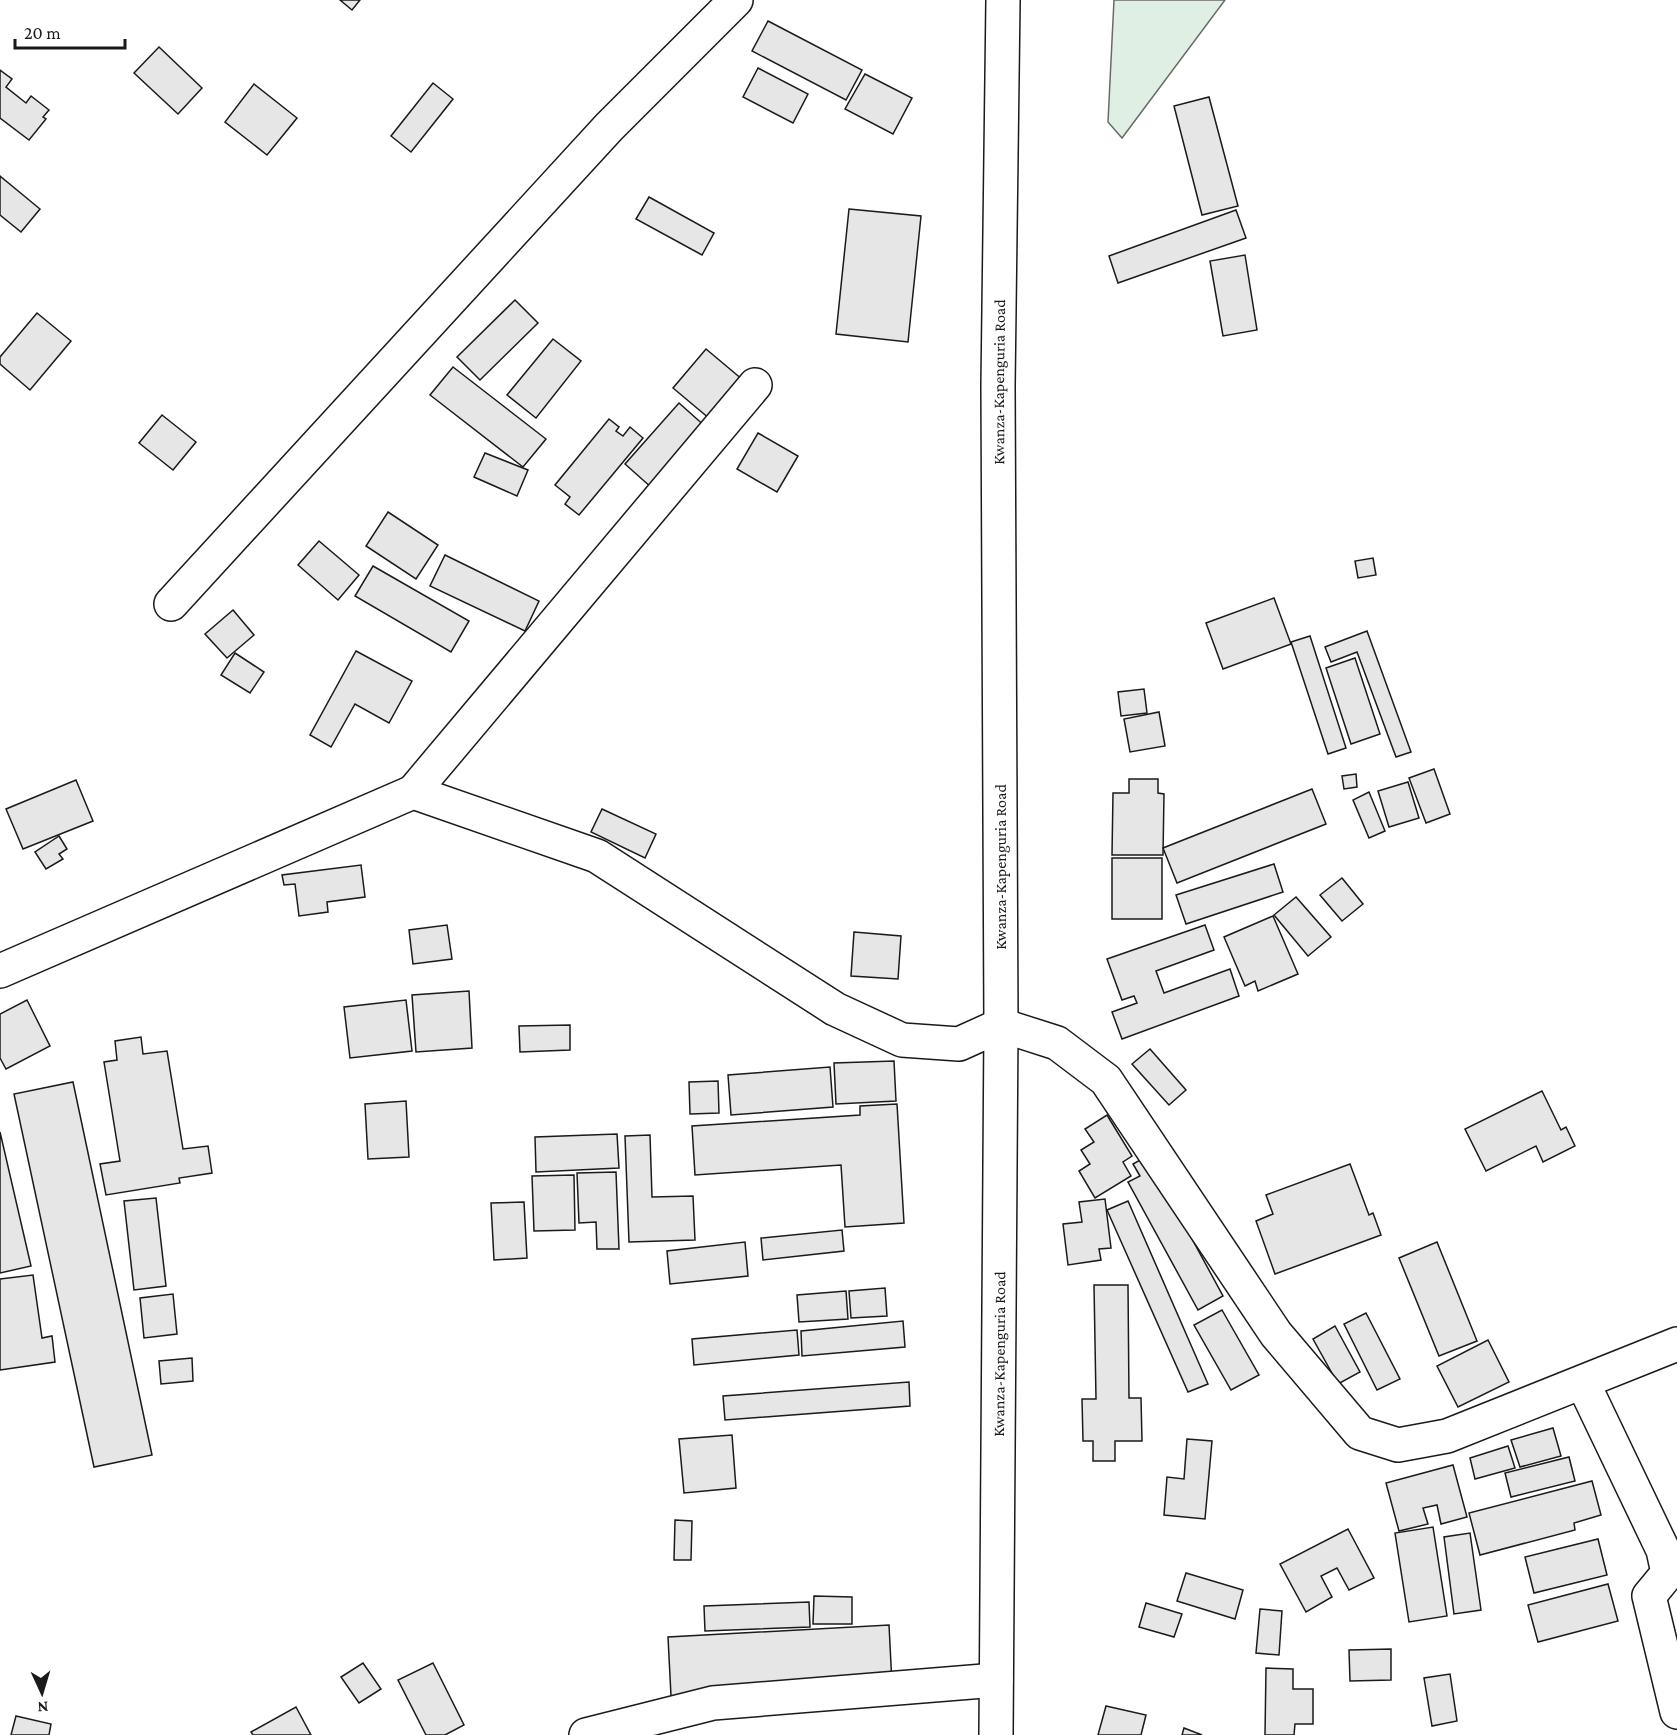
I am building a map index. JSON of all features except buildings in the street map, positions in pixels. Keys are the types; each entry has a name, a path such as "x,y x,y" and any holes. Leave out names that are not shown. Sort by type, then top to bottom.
{"street":[{"path":"171,604 609,127 736,0"},
{"name":"Kwanza-Kapenguria Road","path":"996,1735 1001,1024 998,386 1004,0"},
{"path":"0,971 413,792 755,385"},
{"path":"413,792 597,856 835,1009 902,1041 959,1044 1001,1024 1057,1043 1106,1080 1276,1334 1360,1433 1398,1445 1447,1436 1677,1344"},
{"path":"1583,1383 1663,1550 1668,1573 1649,1596 1677,1712"},
{"path":"586,1735 713,1704 996,1680"}],"green space":[{"path":"1114,0 1225,0 1122,138 1108,122"}]}
